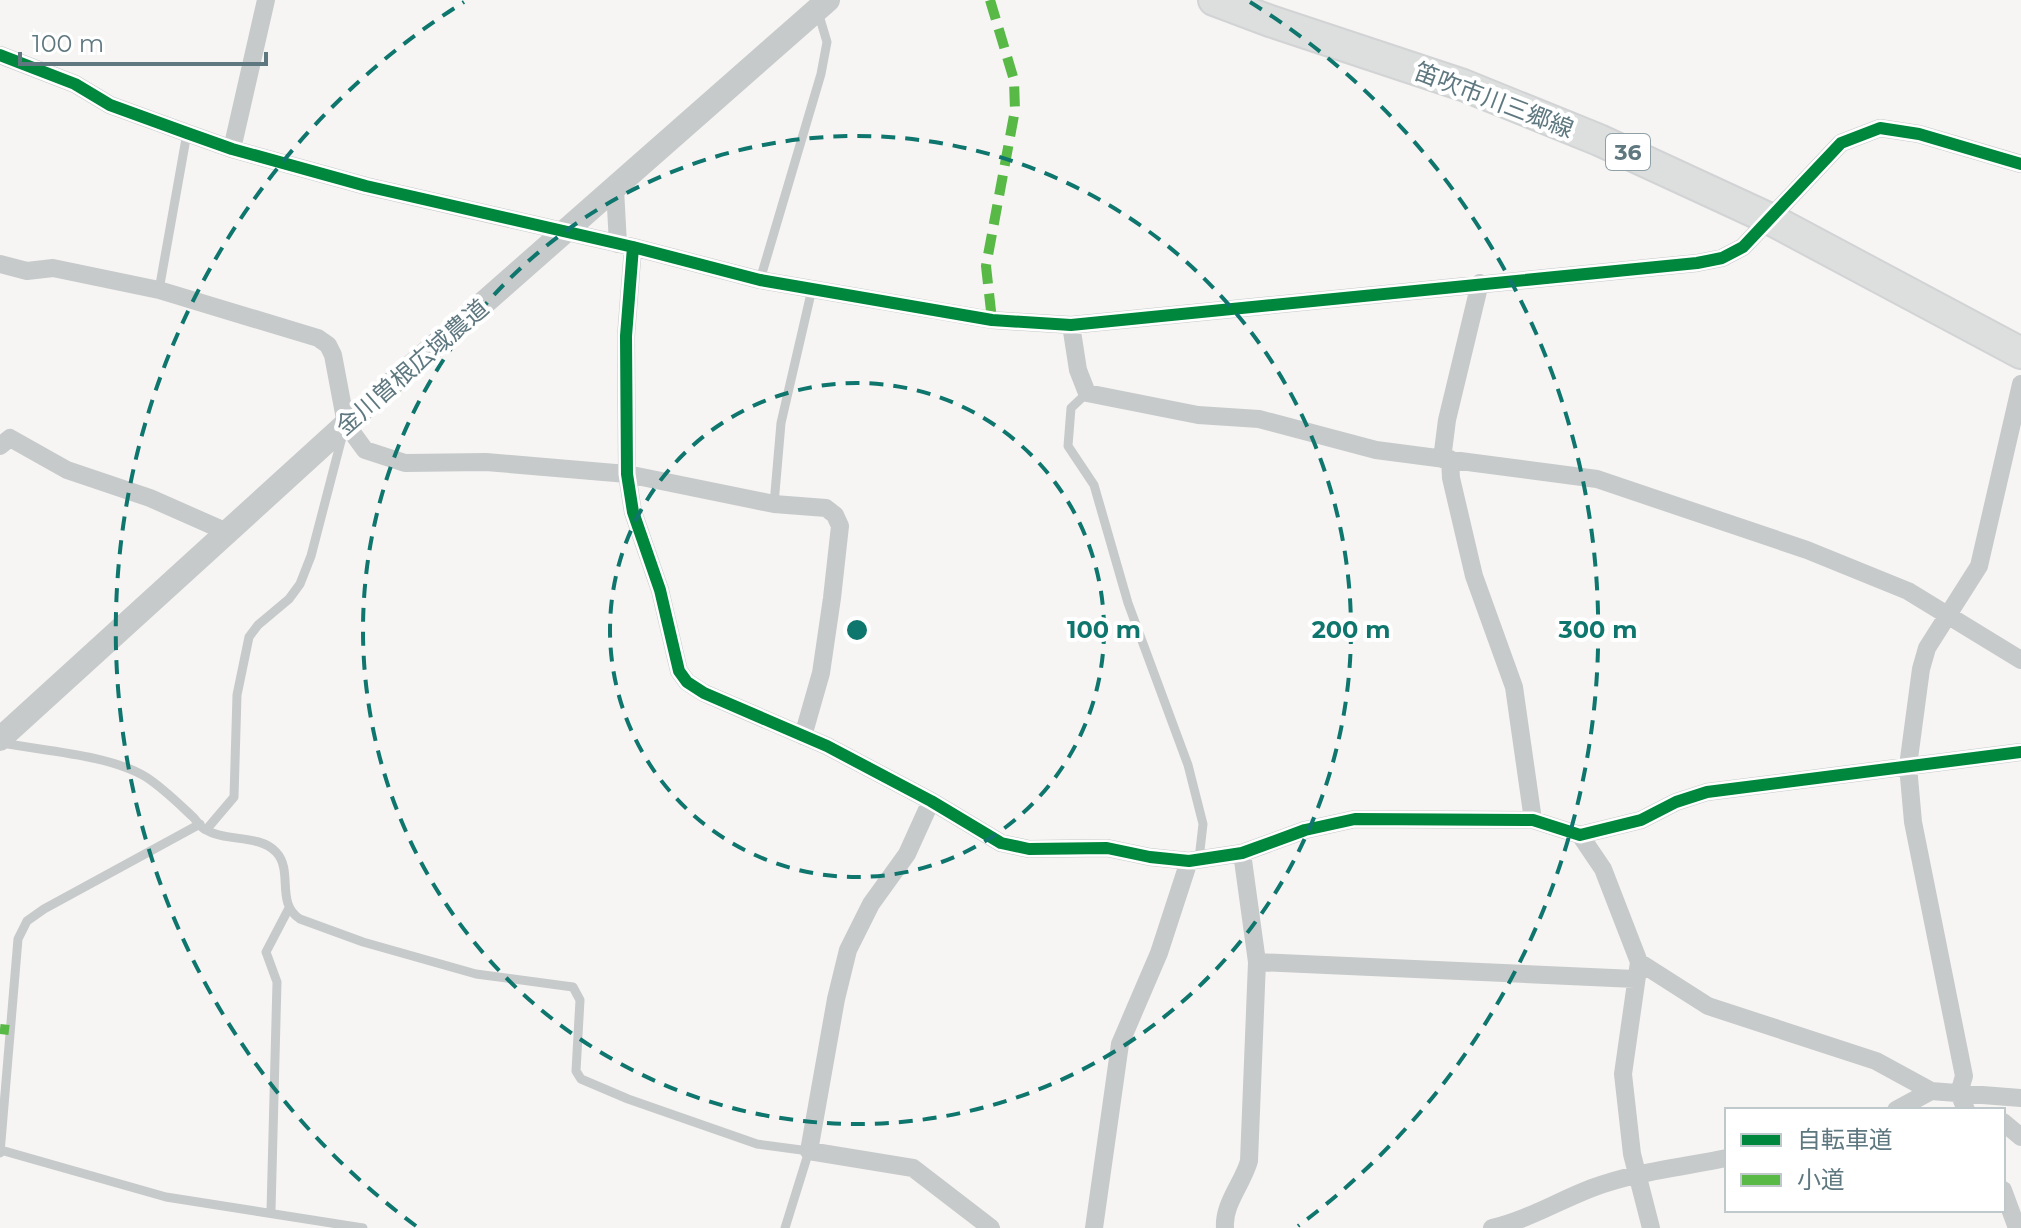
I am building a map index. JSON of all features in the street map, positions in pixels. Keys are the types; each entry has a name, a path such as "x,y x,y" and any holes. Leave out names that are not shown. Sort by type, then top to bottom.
{"main road":[{"name":"笛吹市川三郷線","path":"1214,0 1463,85 1626,151 1770,219 2021,353"}],"street":[{"path":"232,149 266,0"},
{"name":"金川曽根広域農道","path":"0,741 346,424 823,4"},
{"path":"0,55 75,84 110,105 187,133 232,149 366,186 760,280 992,320 1071,325 1697,263 1722,258 1743,247 1841,143 1880,128 1919,134 2021,164"},
{"path":"615,189 626,246 627,474 633,512 660,590 679,671 687,682 704,693 803,736 931,801 1001,843 1029,849 1107,848 1194,860 1242,853 1305,830 1355,819 1533,820 1580,835 1641,820 1676,802 1707,792 2021,752"},
{"path":"0,264 27,271 53,268 159,290 318,338 328,345 333,355 346,424 365,450 405,463 486,462 627,474 774,504 826,508 835,515 840,526 821,673 803,736"},
{"path":"1480,283 1447,420 1446,459 1474,576 1514,687 1533,820"},
{"path":"1071,325 1078,370 1087,393 1198,415 1259,419 1376,450 1597,479 1807,550 1908,591 2021,660"},
{"path":"1963,1099 1964,1076 1913,822 1908,766 1921,669 1927,648 1979,566 2021,384"},
{"path":"0,446 10,438 67,470 150,498 227,532"},
{"path":"931,801 907,854 871,904 848,950 836,999 809,1151 913,1168 991,1228"},
{"path":"1580,835 1603,869 1637,971 1623,1074 1637,1176 1651,1228"},
{"path":"1225,1228 1233,1197 1246,1174 1249,1161 1257,962 1242,853"},
{"path":"1094,1228 1120,1044 1194,860"},
{"path":"1257,962 1637,971 1708,1006 1876,1061 1931,1091 1963,1099 1983,1108"},
{"path":"1900,1108 1931,1091"},
{"path":"1963,1099 2021,1098"},
{"path":"2005,1124 2021,1137"},
{"path":"1492,1228 1510,1224 1593,1188 1725,1158"},
{"path":"2005,1195 2017,1228"}],"lane":[{"path":"760,280 821,74 827,42 823,4"},
{"path":"159,290 187,133"},
{"path":"774,504 781,423 812,289"},
{"path":"1087,393 1071,408 1068,446 1094,485 1128,603 1188,765 1203,824 1194,860"},
{"path":"346,424 311,556 300,584 289,599 258,625 249,637 237,695 234,797 203,827 27,921 18,939 0,1152 166,1197 271,1211 363,1228"},
{"path":"0,741 116,764 145,777 203,827 276,851 282,863 289,908 300,919 363,942 476,974 573,987 580,1000 576,1071 581,1079 628,1099 757,1144 809,1151 785,1228"},
{"path":"271,1211 277,982 266,952 289,908"}],"marked path":[{"path":"990,0 1014,80 1015,110 986,266 992,320"},
{"path":"0,1029 9,1030"}],"cycle path":[{"path":"0,55 75,84 110,105 187,133 232,149 366,186 633,247 760,280 992,320 1071,325 1697,263 1722,258 1743,247 1841,143 1880,128 1919,134 2021,164"},
{"path":"633,247 626,336 627,474 633,512 660,590 679,671 687,682 704,693 827,746 931,801 1001,843 1029,849 1107,848 1189,861 1242,853 1305,830 1355,819 1533,820 1580,835 1641,820 1676,802 1707,792 2021,752"}]}
